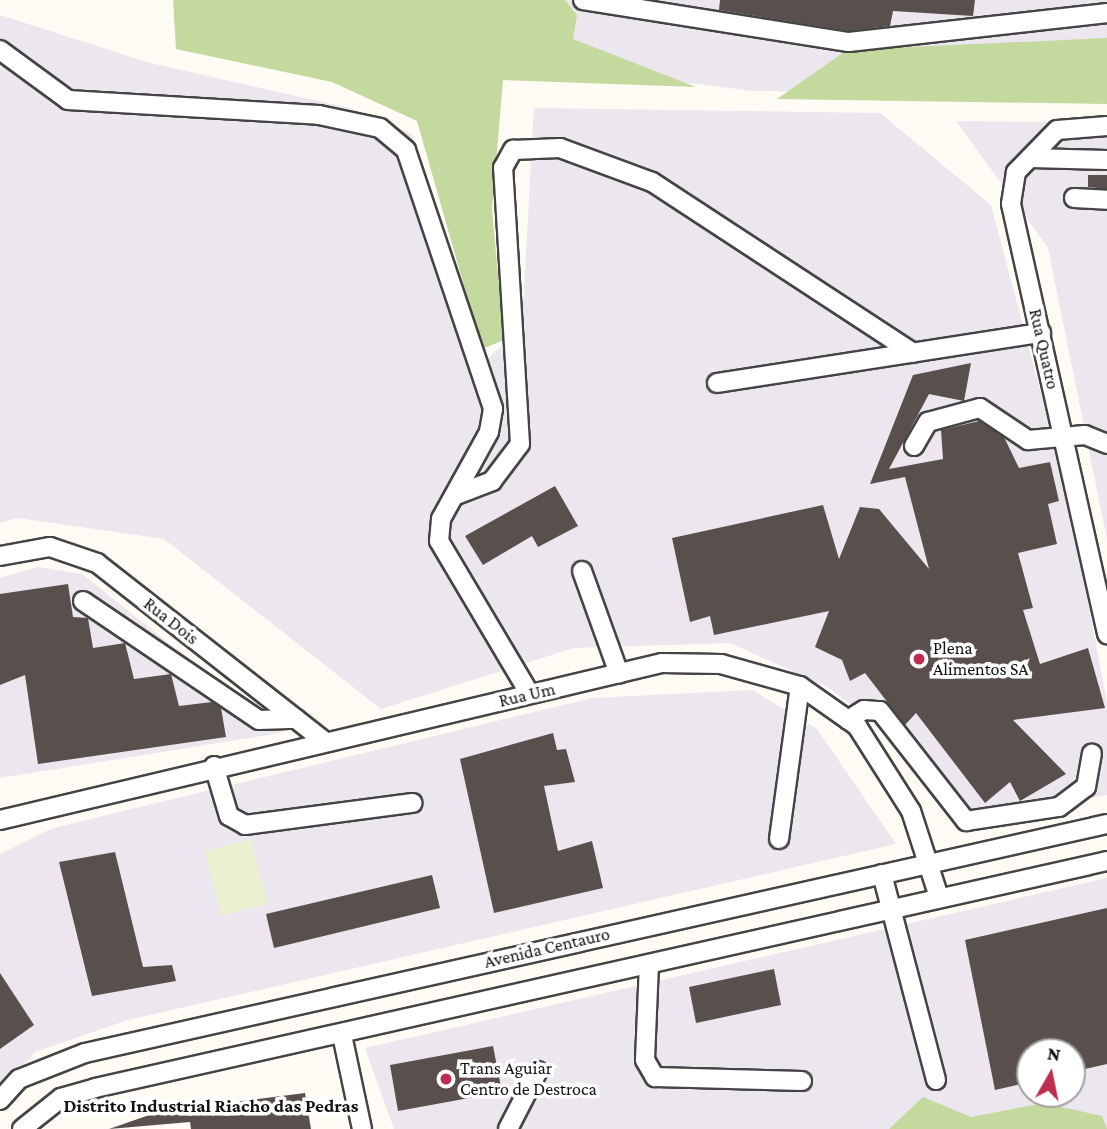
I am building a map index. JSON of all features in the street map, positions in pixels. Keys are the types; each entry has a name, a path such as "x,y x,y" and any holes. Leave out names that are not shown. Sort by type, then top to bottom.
{"street":[{"path":"583,0 690,8 849,41 1107,13"},
{"path":"0,50 68,100 319,115 380,128 396,138 406,149 493,409 489,432 456,495 440,519 439,541 530,694"},
{"name":"Rua Quatro","path":"1107,126 1057,130 1016,172 1011,204 1107,634"},
{"path":"456,495 492,481 520,444 502,168 513,150 560,148 652,182 913,353"},
{"path":"1030,158 1107,160"},
{"path":"1074,198 1107,200"},
{"path":"717,383 1041,333"},
{"path":"914,446 928,422 980,408 1028,440 1064,435 1102,438 1107,444"},
{"name":"Rua Dois","path":"5,551 50,547 97,563 324,741"},
{"path":"582,571 619,674"},
{"path":"83,601 259,720 296,719"},
{"name":"Rua Um","path":"0,820 214,766 663,663 721,664 800,686 848,720 885,763 931,861 939,897"},
{"path":"779,839 800,686"},
{"path":"848,720 864,710 880,711 966,821 1059,807 1086,787 1092,754"},
{"path":"214,766 229,816 245,825 413,803"},
{"name":"Avenida Centauro","path":"0,1100 19,1079 85,1053 931,861 1107,824"},
{"path":"22,1129 61,1098 95,1088 342,1035 892,907 1107,861"},
{"path":"882,874 936,1080"},
{"path":"649,964 645,1060 655,1077 802,1081"},
{"path":"342,1035 362,1129"},
{"path":"508,1129 538,1071"}],"shaded area":[{"path":"558,0 1107,0 1107,93 753,91 586,70"},
{"path":"0,15 150,63 350,108 412,134 484,362 522,327 534,108 880,113 991,205 1068,496 1107,703 1107,795 967,819 901,741 827,687 730,643 574,648 381,709 164,539 17,518 0,523"},
{"path":"956,121 1107,123 1107,540 1048,248"},
{"path":"38,567 82,574 281,733 0,778 0,578"},
{"path":"752,690 817,729 896,844 128,1020 35,1052 0,1092 0,854 53,828 592,698"},
{"path":"1107,878 1107,1129 394,1129 365,1048"}],"green space":[{"path":"173,0 565,0 577,15 573,39 696,87 503,80 492,209 504,340 482,349 417,121 332,82 176,49"},
{"path":"1107,38 1107,104 777,99 847,50"},
{"path":"251,840 267,904 221,916 205,851"},
{"path":"923,1097 971,1117 1018,1108 1066,1108 1102,1116 1107,1129 889,1129"}],"building":[{"path":"720,0 975,0 973,16 893,11 890,26 849,31 719,10"},
{"path":"1088,175 1107,175 1107,189 1088,187"},
{"path":"971,363 964,401 929,394 889,469 943,459 941,430 979,421 1004,437 1019,468 1050,462 1059,501 1048,504 1057,544 1018,553 1033,608 1023,610 1040,664 1088,648 1105,708 1013,720 1066,774 1020,801 1010,782 985,803 916,713 905,725 865,673 850,681 842,660 815,647 829,611 714,635 710,616 690,622 672,538 823,505 839,559 860,507 879,509 929,569 905,477 870,484 913,375"},
{"path":"555,486 578,526 538,547 532,536 483,565 465,536"},
{"path":"68,584 73,617 88,618 93,648 125,643 134,679 171,674 179,706 212,702 221,708 226,737 38,764 25,675 0,685 0,594"},
{"path":"553,733 557,750 566,749 575,782 544,786 558,851 592,841 603,888 494,913 460,759"},
{"path":"115,852 143,967 172,965 176,981 92,996 59,862"},
{"path":"432,875 440,908 274,948 266,914"},
{"path":"1107,908 1107,1064 1086,1069 1086,1038 1016,1038 1016,1085 995,1090 965,940"},
{"path":"774,969 781,1005 696,1023 689,987"},
{"path":"0,973 34,1025 0,1049"},
{"name":"Trans Aguiar Centro de Destroca","path":"493,1046 502,1092 398,1111 390,1065"},
{"path":"305,1093 311,1129 191,1129 190,1122 109,1129 158,1112"}],"place":[{"name":"Plena Alimentos SA","path":"919,659"},
{"name":"Trans Aguiar Centro de Destroca","path":"446,1079"}],"district":[{"name":"Distrito Industrial Riacho das Pedras","path":"211,1106"}]}
